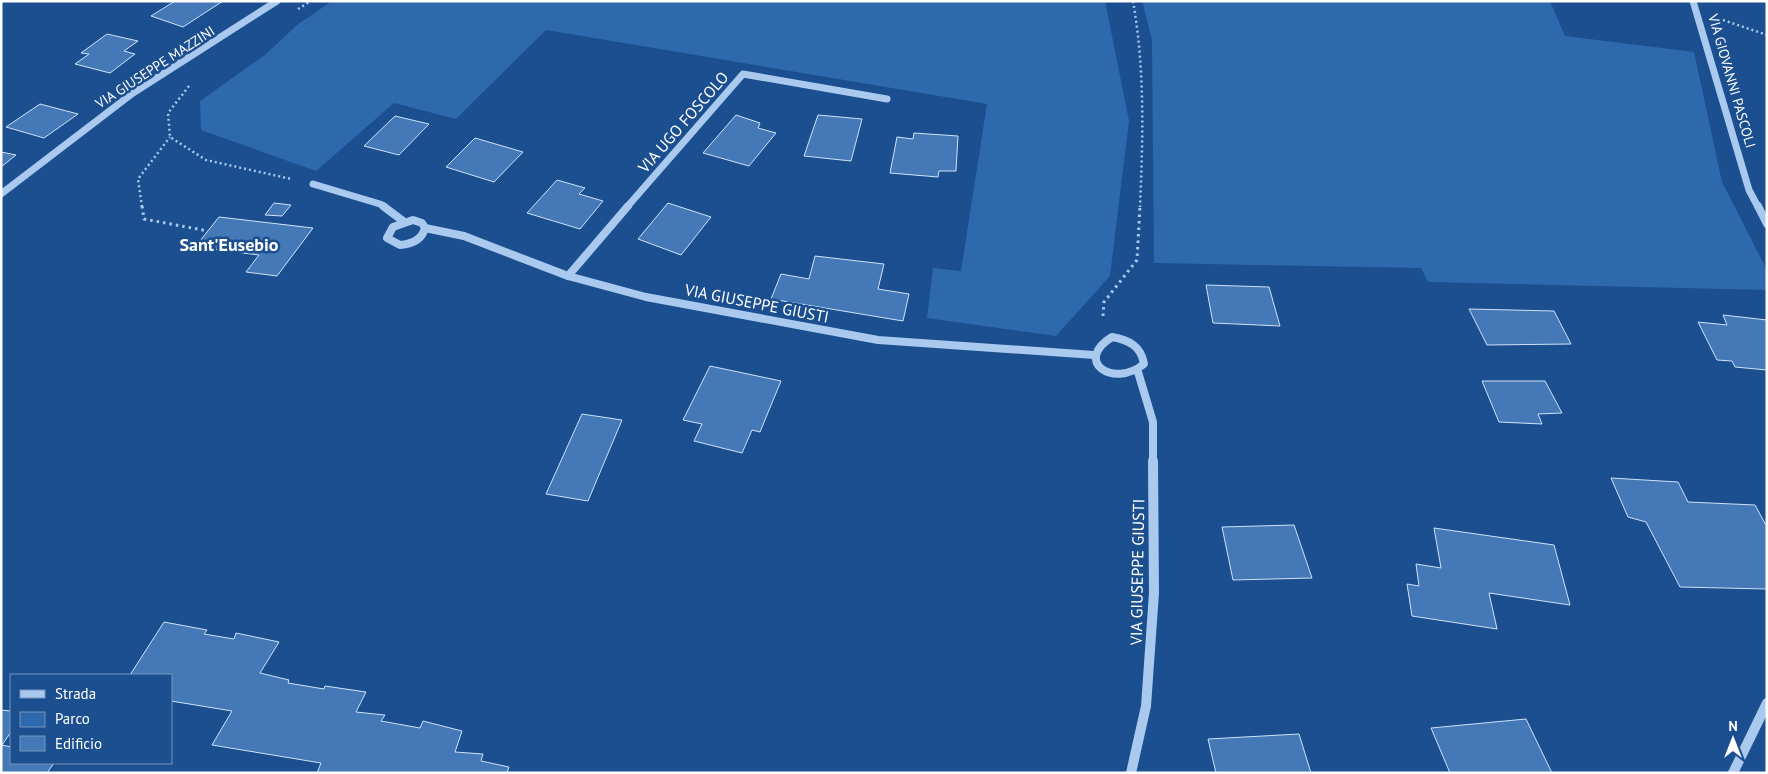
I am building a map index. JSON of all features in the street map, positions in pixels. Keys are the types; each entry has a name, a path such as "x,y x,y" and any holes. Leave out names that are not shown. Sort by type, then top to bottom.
{"street":[{"name":"VIA GIUSEPPE MAZZINI","path":"1,194 133,93 216,42 276,1"},
{"name":"VIA GIOVANNI PASCOLI","path":"1693,1 1749,190 1767,224"},
{"name":"VIA UGO FOSCOLO","path":"568,276 743,74 887,99"},
{"name":"VIA GIUSEPPE GIUSTI","path":"313,184 380,204 403,222 413,220 422,222 425,228 464,236 568,276 646,297 878,340 1094,355"},
{"path":"403,222 389,232 388,238 391,243 398,246 417,241 423,236 425,228"},
{"name":"VIA GIUSEPPE GIUSTI","path":"1101,341 1112,337 1125,339 1136,345 1143,354 1144,364 1138,372 1153,422 1154,593 1146,706 1131,773"},
{"path":"1101,341 1096,347 1094,355 1099,366 1111,374 1125,376 1138,372"},
{"path":"1733,773 1767,703"}],"path":[{"path":"294,12 310,1"},
{"path":"1101,341 1104,302 1137,260 1142,128 1140,42 1133,1"},
{"path":"1716,17 1767,36"},
{"path":"194,81 168,113 170,137 138,178 144,219 208,231"},
{"path":"170,137 206,160 313,184"}],"green space":[{"path":"332,1 1105,1 1129,121 1110,276 1056,336 927,318 933,268 961,271 987,104 546,30 456,119 394,103 316,171 201,130 200,101 265,55 297,25"},
{"path":"1142,1 1550,1 1565,36 1694,52 1722,182 1767,270 1767,290 1428,282 1421,268 1154,263 1152,40"}],"building":[{"path":"175,1 223,1 183,27 151,16"},
{"path":"107,34 138,41 124,51 135,54 110,73 75,64 89,54 81,53"},
{"path":"40,104 78,114 44,138 6,127"},
{"path":"736,115 760,123 758,128 776,133 749,166 703,153"},
{"path":"818,115 862,119 851,161 804,156"},
{"path":"395,116 429,124 399,155 364,146"},
{"path":"914,133 958,136 956,171 939,171 938,177 890,173 897,137 913,139"},
{"path":"475,138 523,152 494,182 446,167"},
{"path":"1,152 16,155 1,167"},
{"path":"557,180 585,188 579,194 603,201 580,229 527,213"},
{"path":"274,203 291,205 282,216 265,215"},
{"path":"668,203 711,217 681,255 638,239"},
{"path":"219,217 313,228 277,276 246,272 259,255 195,247"},
{"path":"815,256 884,264 878,289 909,294 903,321 771,299 781,274 809,279"},
{"path":"1206,285 1269,287 1280,326 1213,323"},
{"path":"1469,309 1554,311 1571,344 1487,345"},
{"path":"1723,315 1767,320 1767,370 1735,367 1732,361 1717,360 1698,322 1727,325"},
{"path":"710,366 781,381 760,432 752,430 742,453 694,441 702,424 683,420"},
{"path":"1482,381 1545,381 1562,413 1538,414 1542,424 1499,422"},
{"path":"582,414 622,420 588,501 546,494"},
{"path":"1611,478 1678,482 1688,502 1755,505 1767,527 1767,589 1680,587 1646,522 1628,517"},
{"path":"1294,525 1312,578 1233,580 1222,527"},
{"path":"1434,528 1554,545 1570,605 1489,593 1497,629 1412,616 1407,584 1419,586 1416,564 1441,568"},
{"path":"164,622 207,630 204,634 234,639 236,633 279,642 260,673 289,680 288,683 324,689 325,686 366,692 356,712 385,715 381,721 420,728 423,721 462,731 455,752 483,754 481,761 509,767 507,773 317,773 321,763 212,745 232,711 172,701 172,674 131,674"},
{"path":"1,710 10,711 10,733 2,745 10,747 10,764 53,764 47,773 1,773"},
{"path":"1526,719 1552,773 1450,773 1431,728"},
{"path":"1299,734 1311,773 1216,773 1208,739"}],"district":[{"name":"Sant'Eusebio","path":"229,245"}]}
